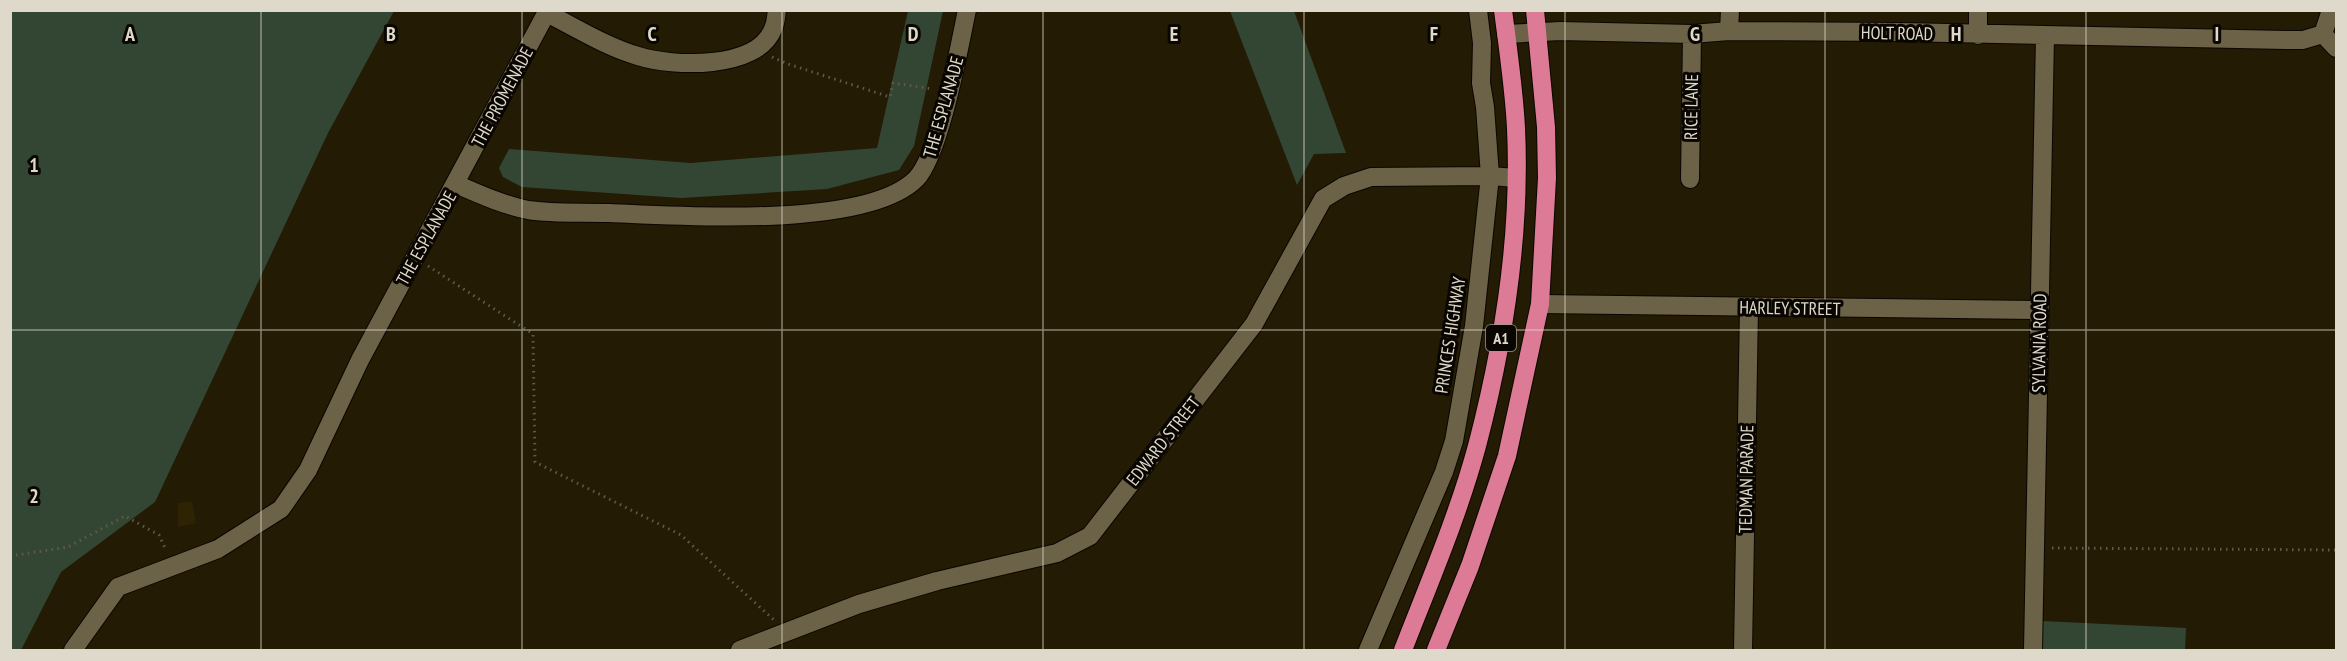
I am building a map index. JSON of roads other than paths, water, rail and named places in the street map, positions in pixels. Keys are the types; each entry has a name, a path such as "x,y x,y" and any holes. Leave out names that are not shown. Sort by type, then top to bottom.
{"highway":[{"name":"A1","path":"1403,651 1439,559 1476,447 1502,334 1510,274 1516,178 1516,127 1503,10"},
{"name":"A1","path":"1436,651 1470,566 1507,456 1540,304 1547,178 1546,127 1535,10"}],"street":[{"path":"547,12 624,51 640,57 672,62 733,58 764,50 773,29 777,10"},
{"name":"THE ESPLANADE","path":"73,651 118,586 218,549 281,509 308,470 360,360 456,184 499,202 529,210 696,216 828,210 860,205 884,198 904,189 925,168 949,92 968,10"},
{"name":"PRINCES HIGHWAY","path":"1368,651 1444,472 1454,441 1482,271 1490,176 1481,83 1482,43 1478,10"},
{"path":"1729,31 1730,10"},
{"path":"1978,10 1978,35"},
{"path":"2331,10 2323,34 2337,48"},
{"name":"THE PROMENADE","path":"456,184 547,12"},
{"name":"HOLT ROAD","path":"1506,34 1692,34 1729,31 2294,40 2323,34"},
{"name":"RICE LANE","path":"1690,179 1692,34"},
{"name":"SYLVANIA ROAD","path":"2033,651 2045,36"},
{"name":"EDWARD STREET","path":"740,651 859,604 937,581 1057,553 1090,536 1254,324 1323,199 1344,186 1371,177 1490,176 1516,178"},
{"name":"HARLEY STREET","path":"1540,304 2040,310"},
{"name":"TEDMAN PARADE","path":"1743,651 1749,308"}]}
